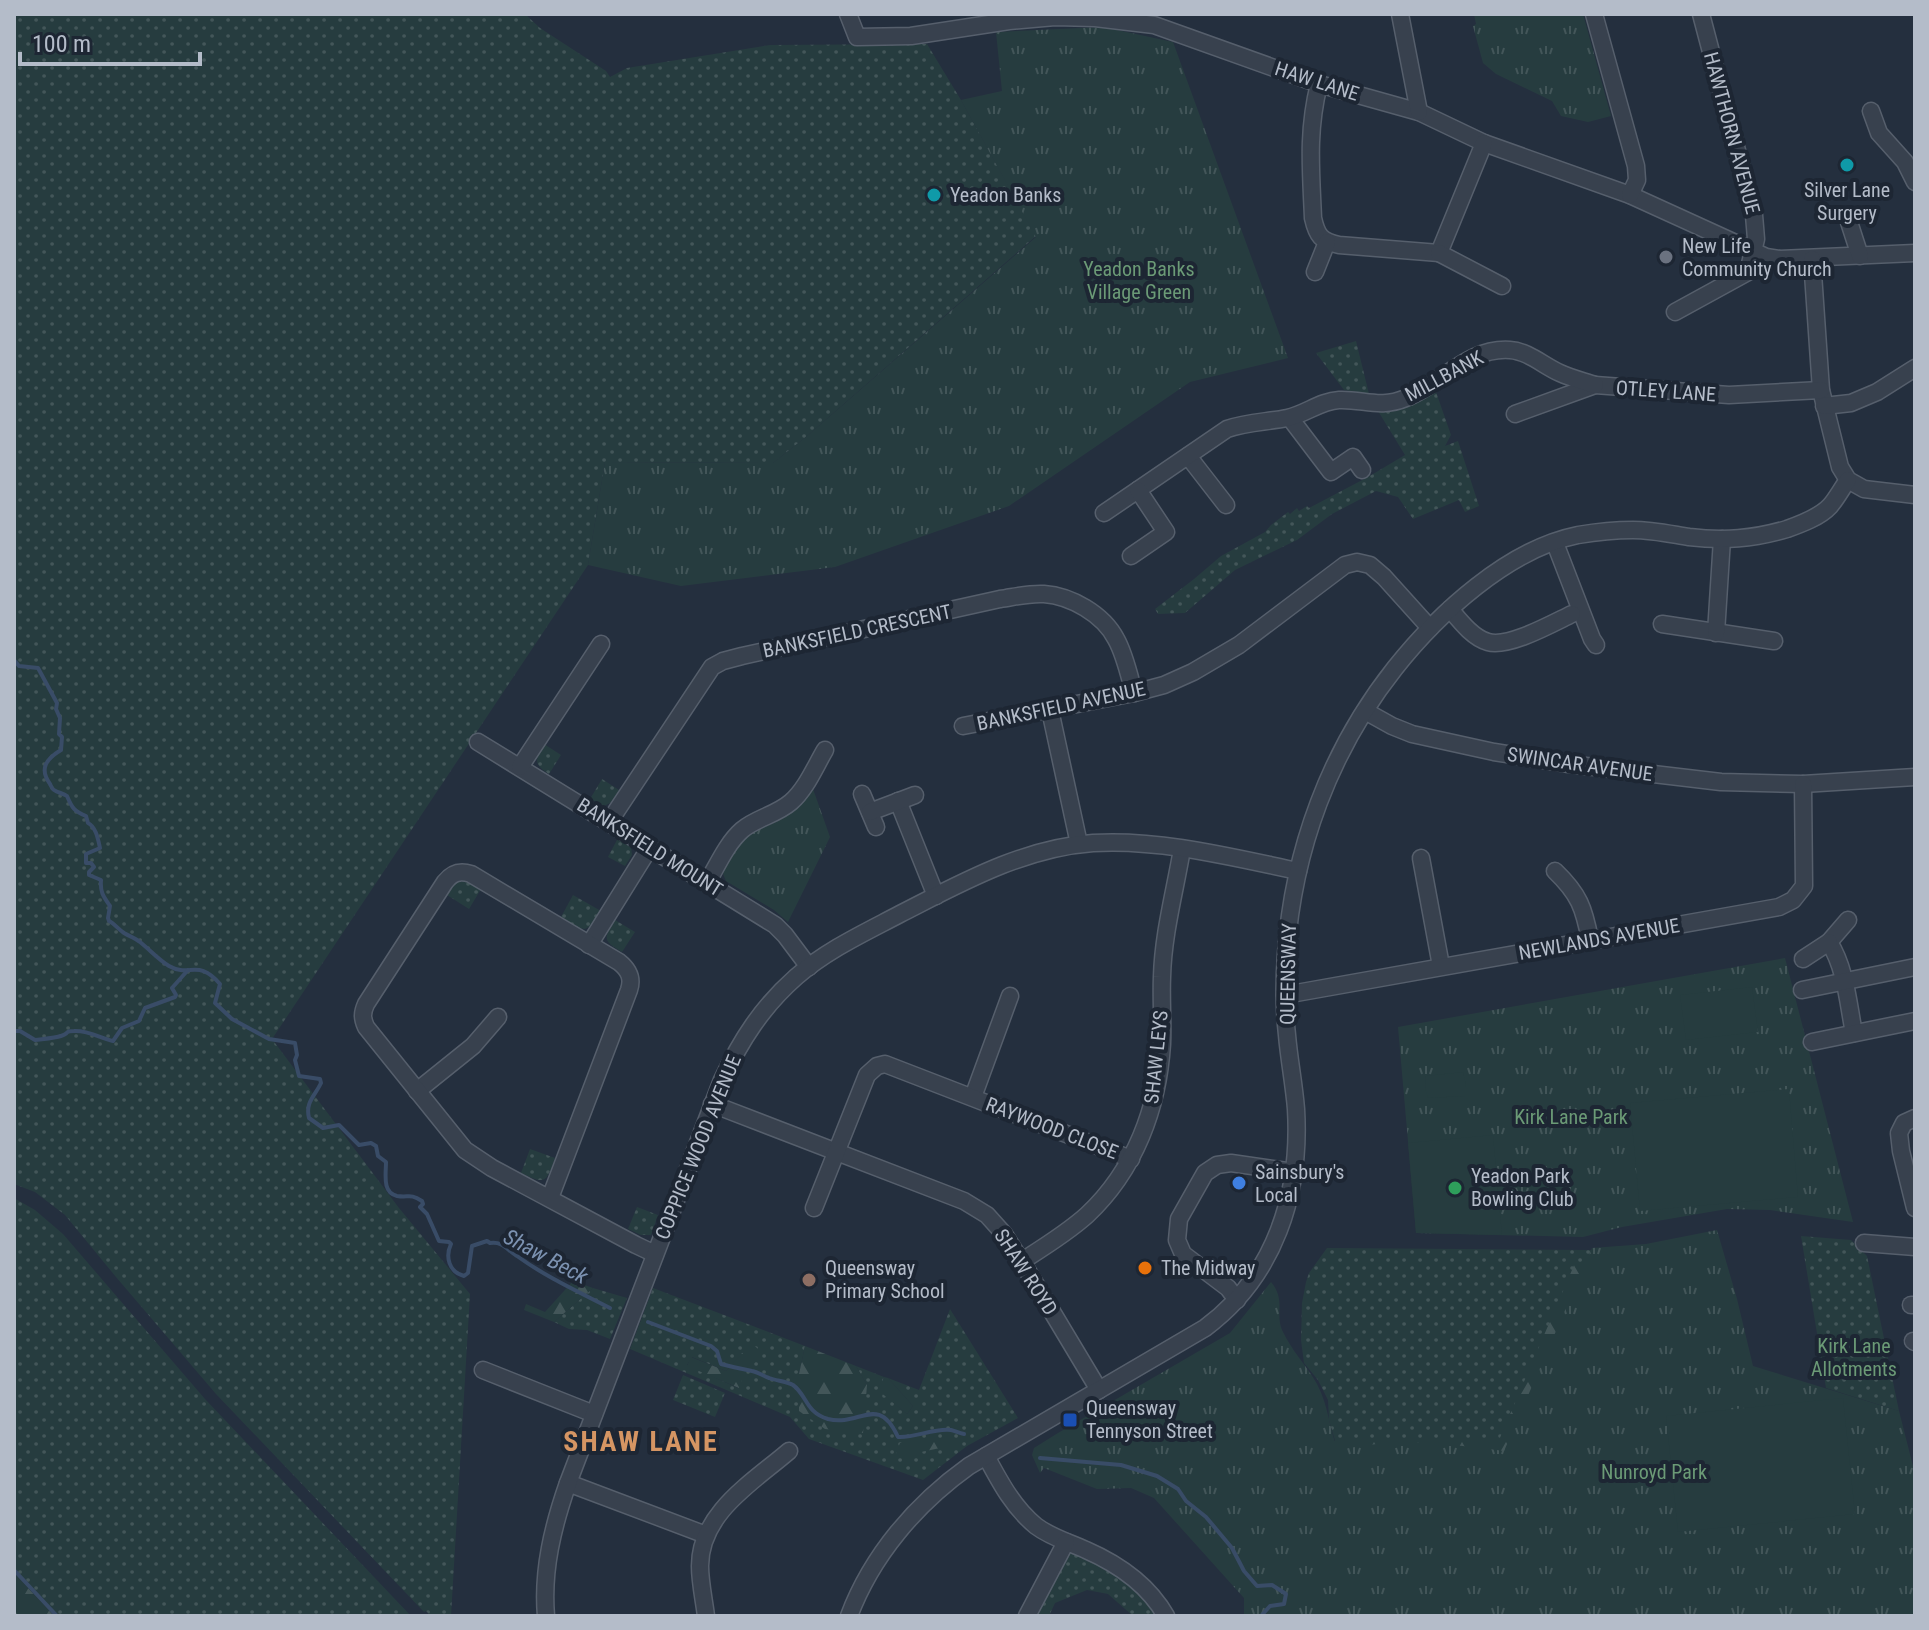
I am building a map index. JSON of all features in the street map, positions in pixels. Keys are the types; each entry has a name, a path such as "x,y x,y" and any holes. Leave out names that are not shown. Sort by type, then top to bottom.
{"street":[{"name":"HAW LANE","path":"848,14 857,37 911,36 1055,15 1152,19 1319,84 1419,112 1484,143 1630,195 1753,252 1780,259 1915,253"},
{"path":"1400,14 1419,112"},
{"path":"1594,14 1636,166 1637,180 1630,195"},
{"name":"HAWTHORN AVENUE","path":"1701,14 1754,215 1753,252"},
{"path":"1319,84 1312,110 1310,137 1316,232 1327,242 1339,245 1439,253 1502,286"},
{"path":"1871,111 1879,133 1905,162 1915,182"},
{"path":"1439,253 1484,143"},
{"path":"1849,222 1860,256"},
{"path":"1315,272 1327,242"},
{"path":"1675,312 1748,272 1753,252"},
{"path":"1812,259 1823,398 1840,467 1848,480 1864,489 1915,495"},
{"name":"MILLBANK","path":"1104,513 1227,429 1241,424 1290,418 1325,402 1387,403 1406,398 1471,357 1487,352 1518,351 1559,372 1595,385"},
{"name":"OTLEY LANE","path":"1515,414 1595,385 1823,398 1851,403 1877,392 1915,368"},
{"path":"1290,418 1331,472 1353,457 1362,470"},
{"path":"1188,456 1226,505"},
{"name":"QUEENSWAY","path":"849,1616 872,1570 901,1528 934,1493 986,1456 1205,1328 1252,1283 1272,1248 1294,1172 1296,1108 1287,1036 1285,956 1290,911 1311,823 1327,781 1365,711 1394,669 1430,628 1504,568 1526,555 1574,536 1636,530 1722,539 1756,537 1812,519 1829,507 1848,480"},
{"path":"1131,556 1166,532 1138,490"},
{"path":"1716,633 1722,539"},
{"path":"1555,543 1596,645"},
{"name":"BANKSFIELD AVENUE","path":"963,726 1164,685 1239,645 1345,565 1357,562 1370,565 1384,577 1430,628"},
{"name":"BANKSFIELD CRESCENT","path":"609,822 712,667 742,656 1000,599 1043,594 1082,607 1111,630 1134,693"},
{"path":"1450,609 1472,632 1489,643 1516,640 1572,614"},
{"path":"1662,624 1774,641"},
{"path":"520,767 601,644"},
{"path":"1050,710 1079,844"},
{"name":"SWINCAR AVENUE","path":"1365,711 1412,734 1569,764 1721,782 1803,784 1915,777"},
{"name":"BANKSFIELD MOUNT","path":"478,742 775,925 809,967"},
{"path":"707,883 742,830 791,803 825,750"},
{"name":"NEWLANDS AVENUE","path":"1285,995 1779,907 1793,900 1804,886 1803,784"},
{"path":"862,794 873,820 898,801 915,795"},
{"path":"898,801 936,896"},
{"name":"COPPICE WOOD AVENUE","path":"546,1616 548,1550 568,1483 712,1104 732,1058 750,1028 774,998 834,949 982,873 1048,850 1079,844 1119,843 1182,849 1298,871"},
{"path":"589,945 650,847"},
{"name":"SHAW LEYS","path":"1022,1261 1063,1234 1101,1200 1131,1159 1150,1112 1162,1043 1165,948 1182,849"},
{"path":"1421,858 1441,966"},
{"path":"1555,871 1570,885 1584,909 1590,940"},
{"path":"550,1198 631,984 629,974 624,966 471,874 457,872 449,876 363,1012 371,1035 465,1150 492,1168 655,1254"},
{"path":"1803,959 1829,942 1848,920"},
{"path":"1829,942 1836,953 1844,981 1854,1033"},
{"path":"1802,990 1915,967"},
{"name":"RAYWOOD CLOSE","path":"973,1097 1010,996"},
{"path":"417,1091 473,1046 498,1017"},
{"path":"1812,1042 1915,1021"},
{"name":"RAYWOOD CLOSE","path":"836,1151 867,1075 877,1066 885,1064 1131,1159"},
{"name":"SHAW ROYD","path":"712,1104 978,1208 996,1224 1022,1261 1099,1390"},
{"path":"1915,1118 1904,1123 1899,1133 1915,1208"},
{"path":"814,1208 836,1151"},
{"path":"1237,1300 1228,1288 1183,1254 1177,1240 1179,1219 1205,1173 1217,1165 1231,1163 1294,1172"},
{"path":"1864,1243 1915,1247"},
{"path":"483,1370 594,1414"},
{"path":"706,1616 700,1565 706,1535 734,1498 790,1452"},
{"path":"986,1456 1013,1503 1038,1527 1088,1550 1138,1582 1166,1616"},
{"path":"568,1483 706,1535"},
{"path":"1027,1616 1066,1542"}],"green space":[{"path":"14,14 525,14 540,28 606,71 610,77 627,68 770,45 927,44 1036,236 773,463 605,462 588,565 272,1039 399,1208 470,1294 451,1616 431,1616 424,1612 216,1394 65,1215 35,1192 14,1184"},
{"path":"1474,14 1583,14 1611,116 1588,122 1561,116 1552,101 1496,74 1483,63 1473,26 1476,24"},
{"name":"Yeadon Banks Village Green","path":"1103,27 1173,42 1288,358 1190,382 1009,506 835,567 681,586 588,565 605,462 773,463 1036,237 961,100 1002,91 996,32"},
{"path":"1356,341 1369,394 1344,390 1316,353"},
{"path":"1436,392 1451,435 1445,446 1458,441 1479,506 1465,512 1459,500 1413,519 1398,497 1376,491 1332,514 1297,540 1235,570 1185,613 1158,614 1155,609 1221,556 1265,532 1288,512 1309,508 1405,455 1378,411 1408,405"},
{"path":"544,744 561,755 549,774 537,761"},
{"path":"602,779 619,790 612,802 604,806 590,799"},
{"path":"813,789 830,837 788,922 726,881 723,871 731,855 747,836 790,813"},
{"path":"618,838 631,847 632,855 625,866 608,857"},
{"path":"466,879 481,889 469,909 447,895 457,880"},
{"path":"573,895 601,911 592,925 585,929 561,917"},
{"path":"615,920 635,932 622,952 607,939"},
{"name":"Kirk Lane Park","path":"1785,958 1853,1222 1770,1210 1727,1209 1583,1237 1416,1233 1398,1027"},
{"path":"1752,987 1758,1032 1686,1040 1680,995"},
{"path":"1463,1072 1465,1096 1428,1098 1426,1076"},
{"path":"1789,1089 1798,1197 1640,1211 1630,1103"},
{"name":"Yeadon Park Bowling Club","path":"1493,1135 1502,1235 1416,1233 1408,1143"},
{"path":"530,1149 555,1158 544,1179 521,1173"},
{"path":"14,1198 35,1210 63,1234 205,1399 411,1616 54,1616 14,1573"},
{"path":"637,1207 658,1215 651,1235 641,1235 628,1229"},
{"name":"Nunroyd Park","path":"1717,1230 1753,1366 1899,1411 1915,1474 1915,1616 1244,1616 1244,1598 1154,1498 1131,1488 1097,1489 1044,1468 1040,1473 1032,1455 1034,1448 1058,1433 1230,1333 1271,1282 1278,1295 1282,1330 1321,1393 1338,1451 1401,1442 1504,1451 1592,1248 1646,1244"},
{"name":"Kirk Lane Allotments","path":"1801,1236 1851,1240 1867,1256 1899,1411 1826,1388"},
{"path":"1327,1248 1592,1250 1504,1451 1338,1451 1329,1420 1328,1400 1318,1380 1304,1363 1301,1340 1306,1282"},
{"path":"1575,1263 1590,1273 1520,1473 1303,1452 1325,1441 1499,1440"},
{"path":"573,1281 593,1288 554,1322 524,1310 526,1304 545,1312"},
{"path":"593,1288 627,1298 610,1339 554,1322"},
{"path":"653,1288 805,1346 799,1374 867,1385 856,1366 884,1377 880,1391 907,1414 913,1406 888,1378 919,1390 950,1309 1018,1418 967,1446 923,1480 809,1439 790,1417 630,1349","holes":["751,1344 738,1388 687,1365 692,1357 726,1371"]},
{"path":"751,1343 763,1353 744,1375 739,1388 687,1366 691,1357 726,1371"},
{"path":"805,1346 856,1366 867,1385 863,1433 825,1429 799,1411 799,1374"},
{"path":"683,1375 725,1393 715,1417 673,1400"},
{"path":"884,1377 913,1406 907,1414 879,1391"},
{"path":"1843,1398 1855,1514 1678,1532 1666,1416"},
{"path":"946,1439 955,1445 906,1455 896,1453 900,1443"},
{"path":"1080,1553 1134,1584 1162,1616 1133,1616 1108,1594 1087,1590 1055,1603 1049,1616 1032,1616 1066,1555"},
{"path":"14,1573 54,1616 14,1616"}],"waterway":[{"name":"Shaw Beck","path":"14,660 19,666 38,668 57,703 61,750 48,761 45,774 53,789 67,796 74,809 86,816 93,827 100,848 86,854 86,863 94,867 89,875 101,880 102,894 110,906 109,921 169,966 200,970 212,976 220,984 215,1003 232,1019 269,1039 295,1043 299,1076 320,1079 321,1083 309,1103 309,1118 323,1128 339,1125 359,1145 371,1143 376,1146 378,1156 386,1162 389,1191 397,1196 412,1196 422,1201 420,1207 427,1214 439,1241 451,1244 449,1259 455,1271 464,1276 468,1273 472,1246 487,1241 498,1243 528,1264 610,1308"},
{"path":"14,1031 35,1040 79,1031 113,1041 122,1028 139,1021 145,1008 175,997 172,988 188,970"},
{"name":"Shaw Beck","path":"648,1322 711,1346 717,1351 721,1364 793,1385 815,1412 828,1419 876,1414 891,1424 898,1437 944,1430 964,1434"},
{"path":"1040,1458 1121,1465 1157,1476 1178,1489 1232,1548 1244,1571 1257,1586 1272,1585 1286,1594 1284,1604 1270,1606 1261,1616"},
{"path":"14,1570 57,1616"}],"place":[{"name":"Silver Lane Surgery","path":"1847,165"},
{"name":"Yeadon Banks","path":"934,195"},
{"name":"New Life Community Church","path":"1666,257"},
{"name":"Sainsbury's Local","path":"1239,1183"},
{"name":"Yeadon Park Bowling Club","path":"1455,1188"},
{"name":"The Midway","path":"1145,1268"},
{"name":"Queensway Primary School","path":"809,1280"},
{"name":"Queensway Tennyson Street","path":"1070,1420"}],"district":[{"name":"SHAW LANE","path":"641,1441"}]}
